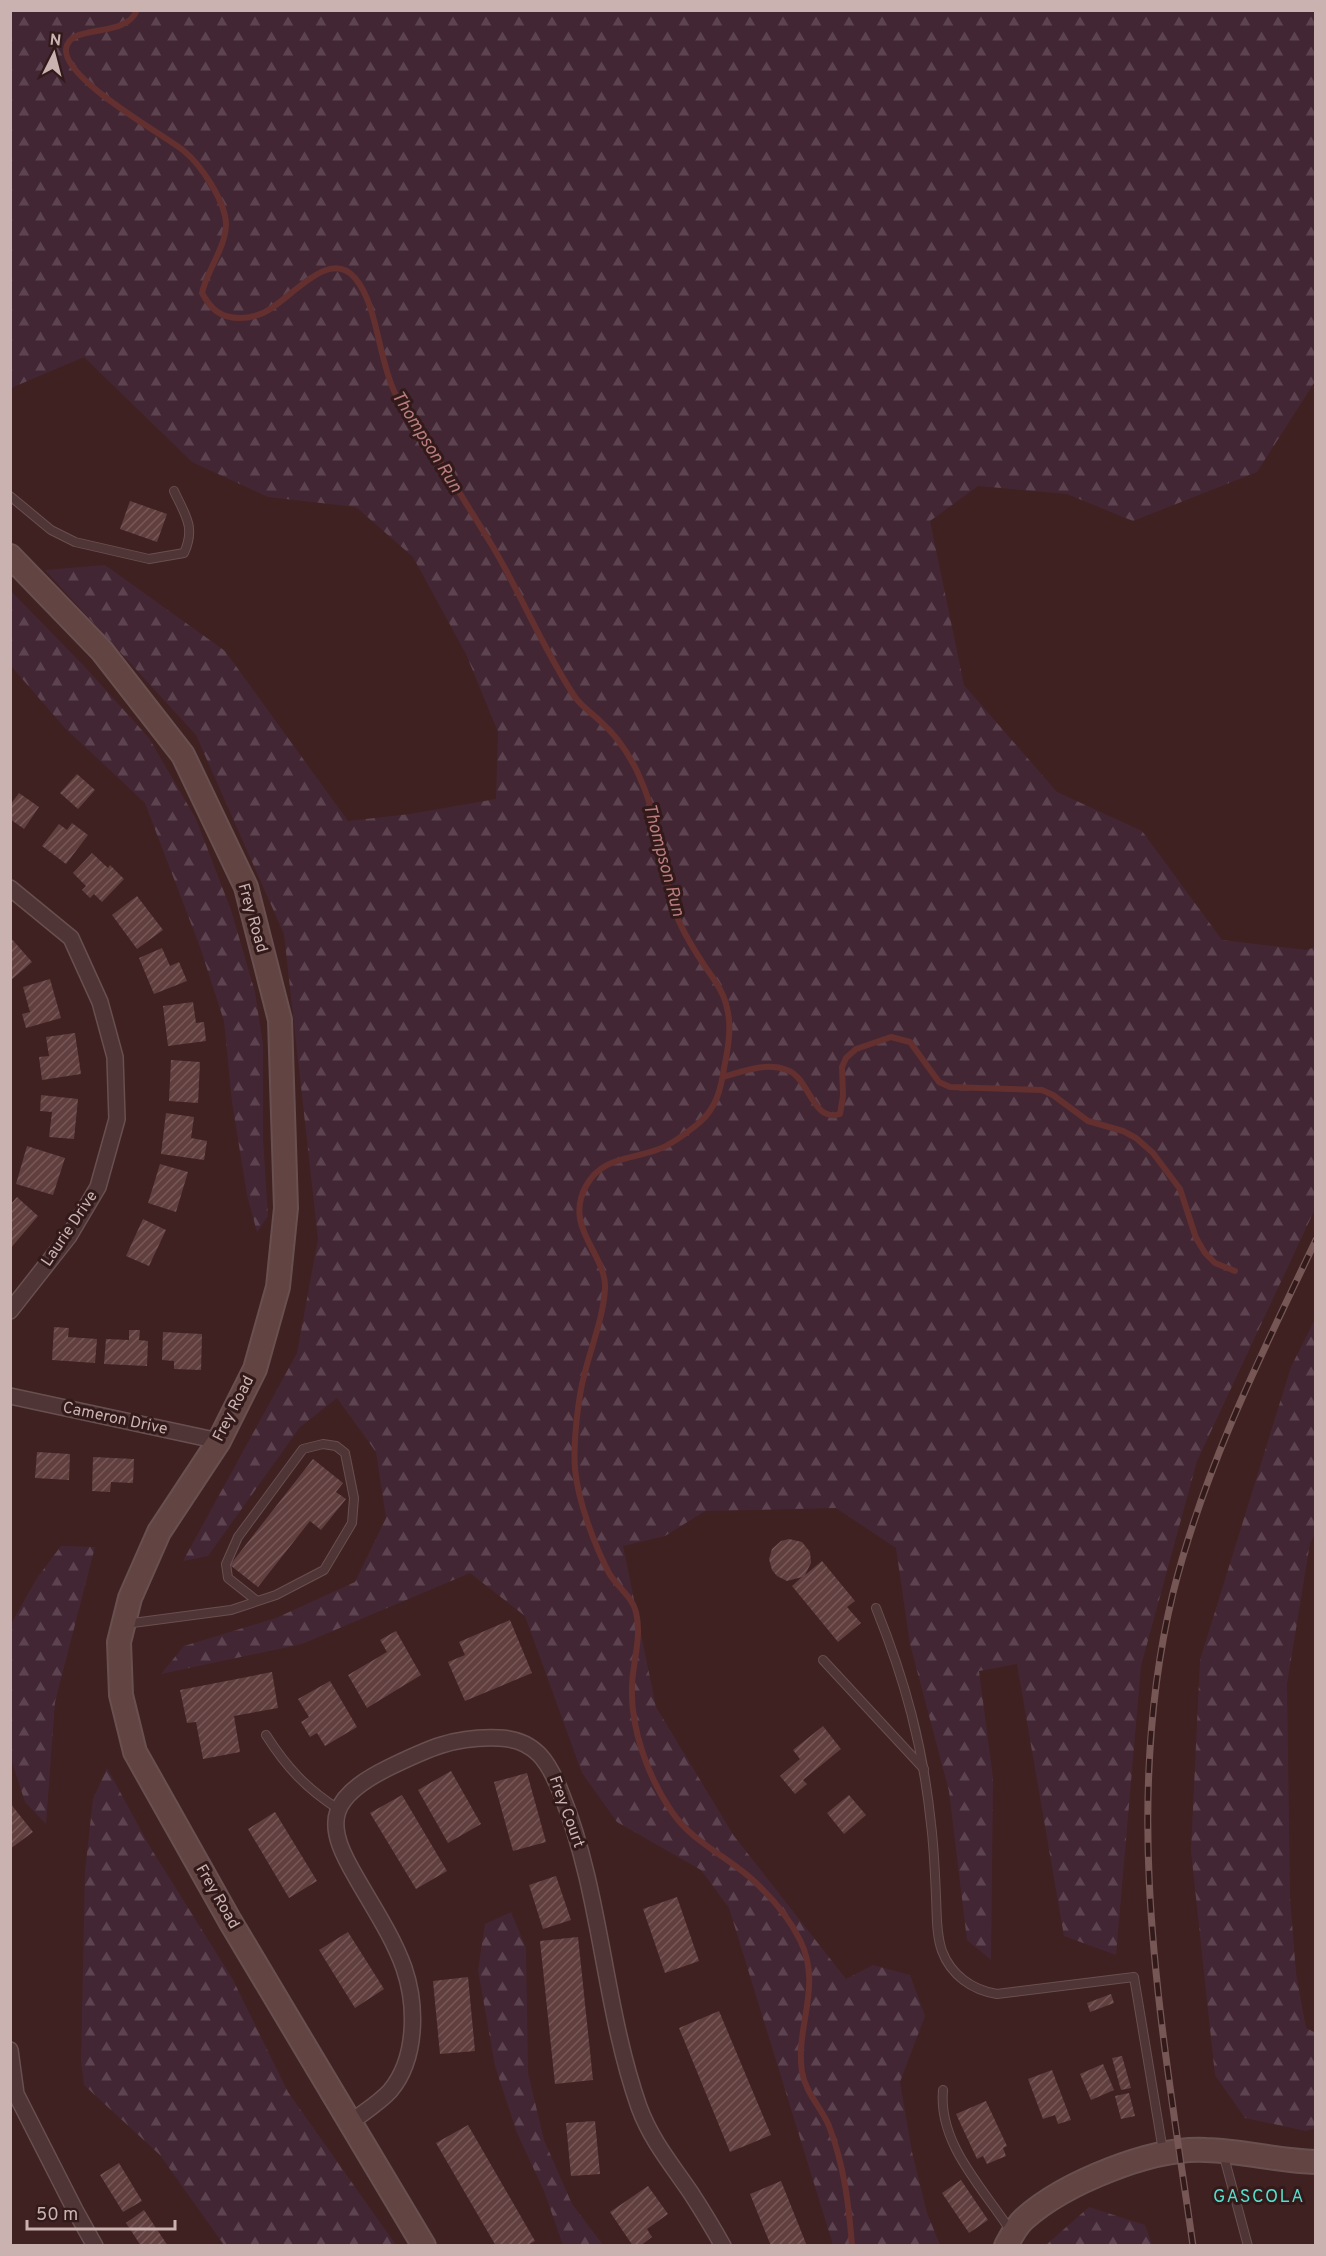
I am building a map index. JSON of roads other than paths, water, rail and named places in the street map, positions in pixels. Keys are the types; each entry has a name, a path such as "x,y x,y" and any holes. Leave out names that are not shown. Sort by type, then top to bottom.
{"street":[{"name":"Frey Road","path":"10,556 102,651 183,755 246,887 280,1020 286,1208 278,1287 255,1369 219,1441 159,1532 130,1598 119,1642 120,1695 135,1752 230,1921 424,2246"},
{"name":"Laurie Drive","path":"10,888 71,938 91,980 100,1002 115,1057 117,1119 98,1187 69,1236 10,1311"},
{"name":"Cameron Drive","path":"10,1396 219,1441"},
{"name":"Frey Court","path":"338,1809 351,1793 371,1776 434,1746 464,1739 514,1738 530,1746 542,1756 555,1777 567,1806 592,1892 625,2064 640,2110 658,2148 690,2192 723,2246"},
{"path":"338,1809 335,1824 345,1858 393,1943 404,1967 411,1993 411,2044 403,2069 391,2089 375,2105 351,2122"},
{"path":"10,2050 16,2094 95,2246"},
{"path":"1009,2240 1021,2221 1044,2203 1077,2185 1128,2163 1163,2153 1179,2150 1222,2152 1293,2162 1316,2162"}],"lane":[{"path":"10,496 51,530 75,542 149,559 184,553 190,540 190,524 174,491"},
{"path":"123,1625 231,1610 258,1601 276,1595 324,1570 352,1523 354,1498 345,1454 336,1446 323,1444 303,1449 238,1537 226,1564 228,1578 258,1601"},
{"path":"876,1608 909,1699 925,1770 933,1845 938,1935 943,1953 963,1981 983,1992 997,1994 1134,1977 1163,2153"},
{"path":"823,1660 925,1770"},
{"path":"266,1735 278,1755 298,1779 338,1809"},
{"path":"943,2090 942,2105 949,2134 1009,2240"},
{"path":"1222,2152 1248,2246"}],"waterway":[{"name":"Thompson Run","path":"137,10 131,19 121,25 77,36 70,41 66,49 69,61 96,90 191,157 217,195 225,216 225,234 202,293 217,312 233,318 246,318 273,307 321,272 333,268 344,270 355,278 369,303 389,379 399,401 493,547 575,697 617,738 637,771 658,831 670,894 677,917 726,1002 729,1030 723,1076 714,1104 706,1117 670,1144 649,1153 618,1160 600,1169 586,1186 580,1201 582,1228 600,1264 605,1289 600,1321 580,1394 575,1433 575,1469 583,1508 598,1549 612,1578 631,1601 636,1612 638,1640 632,1701 637,1735 655,1783 681,1823 761,1888 786,1917 800,1940 809,1974 802,2038 802,2072 810,2094 826,2119 838,2155 847,2200 852,2246"},
{"path":"723,1077 763,1067 787,1070 795,1075 823,1112 831,1115 840,1114 843,1096 842,1067 846,1058 856,1049 891,1037 910,1042 939,1082 950,1087 1042,1090 1053,1095 1088,1121 1123,1131 1136,1138 1153,1153 1180,1189 1196,1238 1205,1253 1215,1263 1235,1271"}],"railway":[{"path":"1193,2246 1169,2082 1152,1919 1148,1838 1149,1757 1157,1675 1173,1593 1217,1457 1316,1240"}],"district":[{"name":"GASCOLA","path":"1259,2197"}]}
